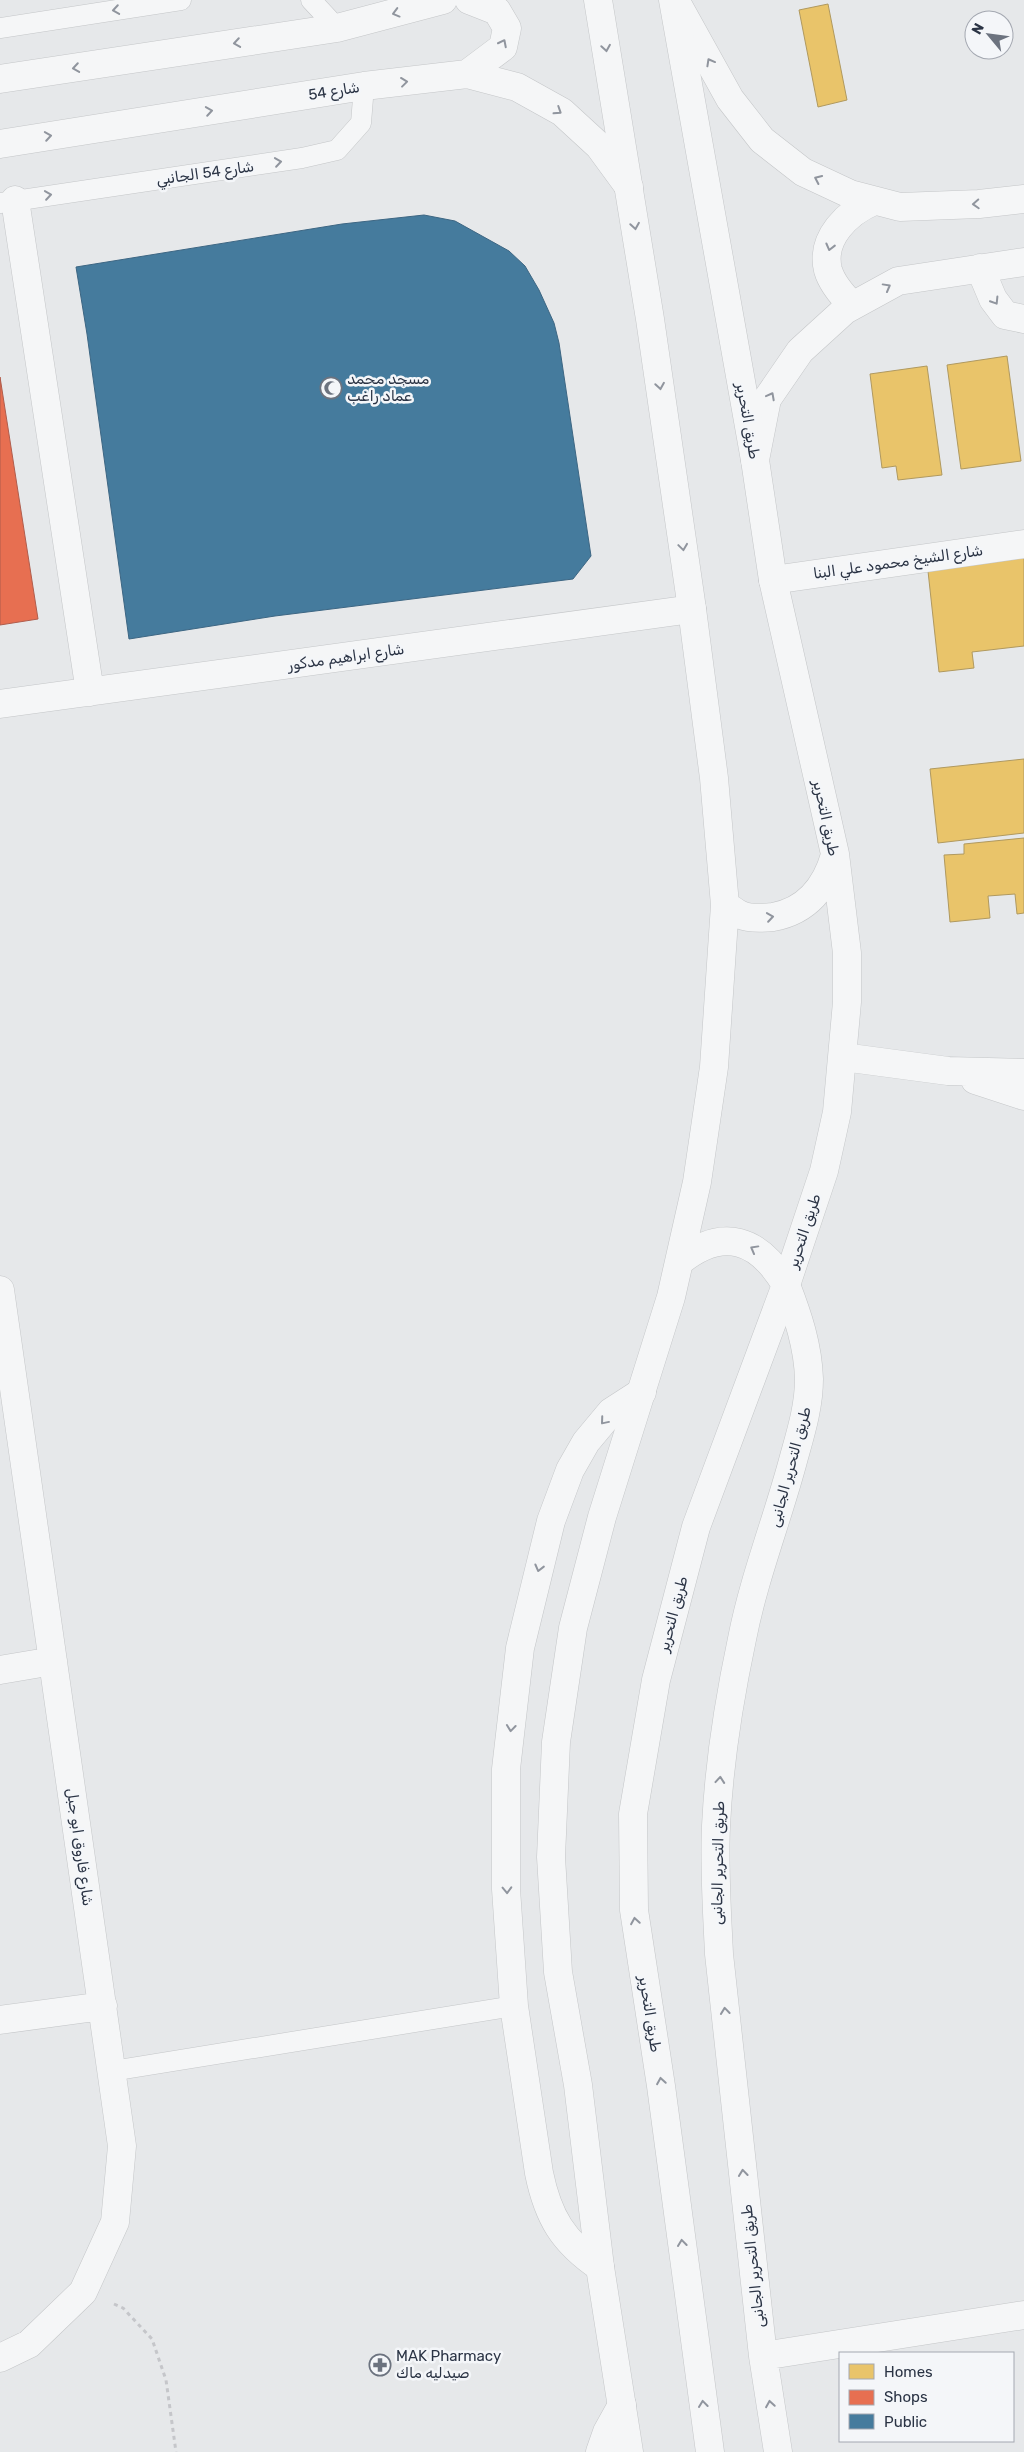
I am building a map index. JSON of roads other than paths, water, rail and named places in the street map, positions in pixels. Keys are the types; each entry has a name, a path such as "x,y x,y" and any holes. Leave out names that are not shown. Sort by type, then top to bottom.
{"street":[{"path":"0,79 337,28 443,0"},
{"path":"466,74 503,47 507,28 497,11 469,0"},
{"path":"598,0 629,187 692,609 714,778 725,905 714,1067 697,1182 671,1296 602,1517 573,1628 555,1752 550,1857 558,1972 578,2085 600,2267 629,2452"},
{"path":"674,0 730,100 762,140 803,172 850,194 900,206 979,204 1024,199"},
{"name":"طريق التحرير","path":"674,0 755,460 773,580 835,854 847,953 847,1002 843,1057 837,1112 824,1171 786,1284 696,1526 656,1680 633,1814 634,1910 661,2086 710,2452"},
{"name":"شارع 54","path":"0,144 364,86 466,74 517,87 562,112 599,146 629,187"},
{"path":"8,201 90,692"},
{"path":"852,306 834,283 828,270 828,252 834,235 844,220 857,208 874,201"},
{"path":"755,460 767,399 800,351 844,310 898,281 1024,262"},
{"path":"980,268 993,299 1005,315 1024,319"},
{"name":"شارع الشيخ محمود علي البنا","path":"773,580 1024,544"},
{"name":"شارع ابراهيم مدكور","path":"0,704 692,609"},
{"path":"725,905 742,916 763,918 784,915 803,906 818,892 830,874 835,854"},
{"path":"843,1057 948,1071 1024,1073"},
{"path":"948,1071 1024,1096"},
{"name":"طريق التحرير الجانبى","path":"679,1262 704,1245 720,1242 737,1242 752,1247 766,1256 786,1284 802,1328 809,1381 806,1412 781,1506 760,1570 742,1636 722,1762 716,1826 719,1954 763,2356 778,2452"},
{"name":"شارع فاروق ابو جبل","path":"0,1290 10,1428 53,1661 122,2146 116,2222 83,2292 29,2344 0,2358"},
{"path":"600,2267 581,2254 565,2237 552,2218 544,2196 514,2006 506,1889 506,1769 520,1648 551,1521 570,1470 586,1442 611,1412 642,1392"},
{"path":"0,1670 53,1661"},
{"path":"0,2020 102,2006"},
{"path":"763,2356 1024,2315"},
{"path":"600,2452 607,2432 622,2406"}],"lane":[{"path":"0,28 181,0"},
{"path":"311,0 337,28"},
{"name":"شارع 54 الجانبي","path":"8,201 302,158 337,150 361,123 364,86"},
{"path":"112,2070 514,2006"}],"place":[{"name":"مسجد محمد عماد راغب","path":"331,388"},
{"name":"MAK Pharmacy صيدليه ماك","path":"380,2365"}]}
